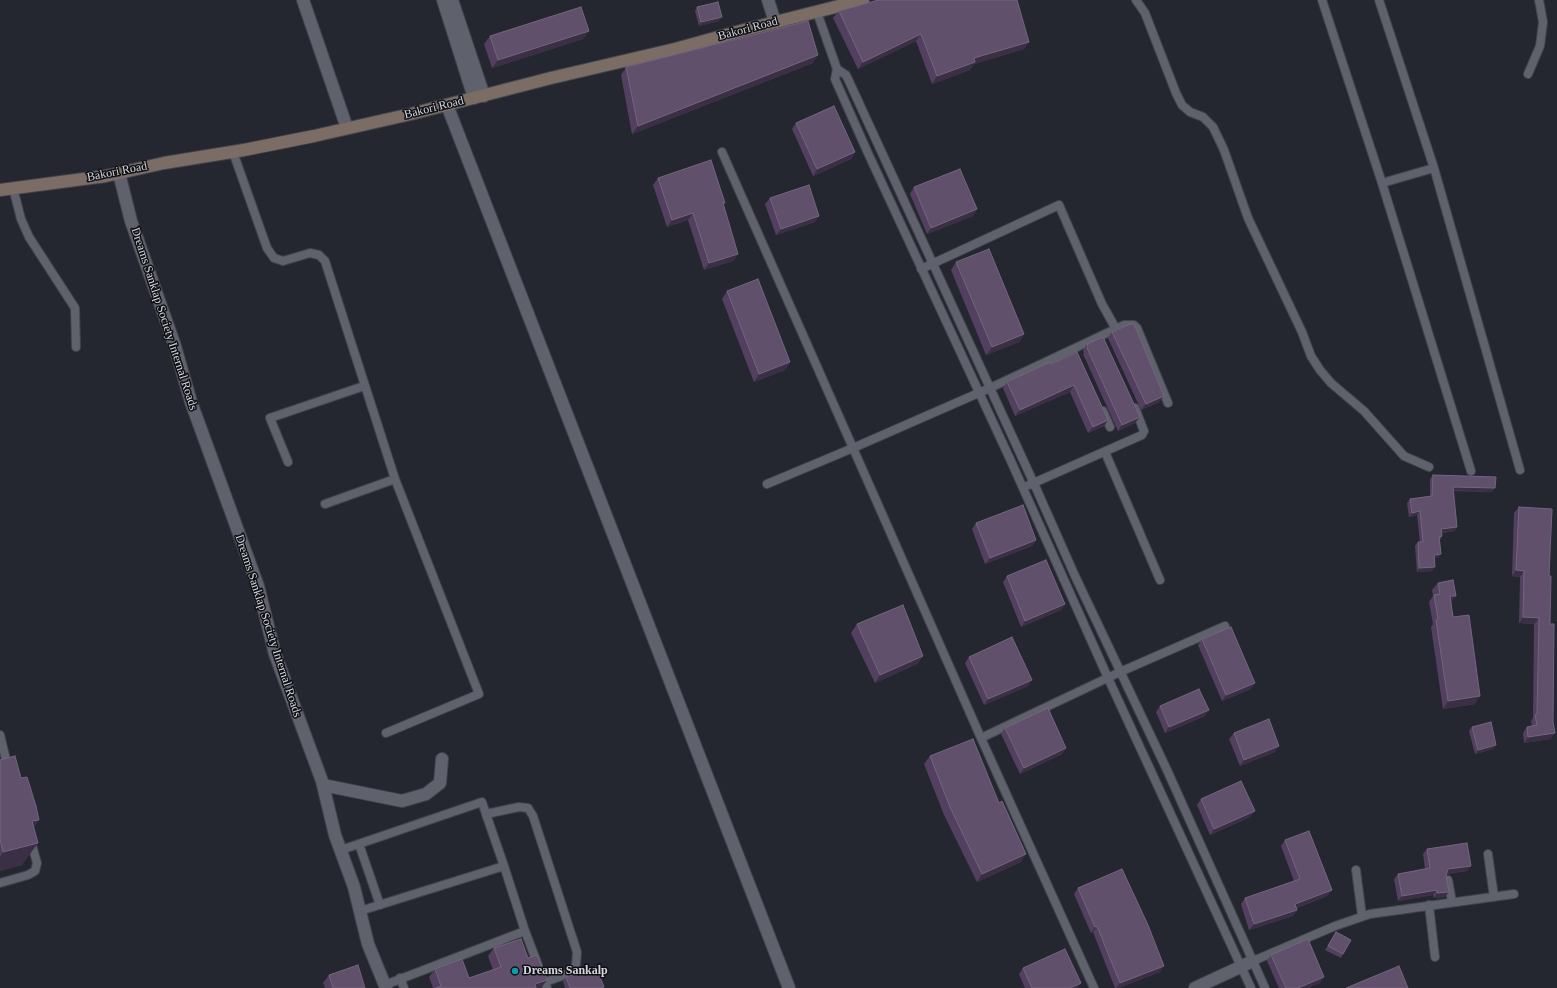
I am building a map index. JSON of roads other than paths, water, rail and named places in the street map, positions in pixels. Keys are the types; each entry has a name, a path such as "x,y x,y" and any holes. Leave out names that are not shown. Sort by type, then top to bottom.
{"street":[{"path":"303,0 347,128"},
{"path":"443,0 479,97"},
{"path":"452,0 479,97"},
{"path":"768,0 775,22"},
{"name":"Bakori Road","path":"0,190 119,173 164,163 233,152 347,128 675,49 863,0"},
{"path":"447,105 789,988"},
{"name":"Dreams Sanklap Society Internal Roads","path":"119,173 131,221 174,343 191,402 258,586 275,654 323,785 335,835 354,886 368,944 385,986"},
{"path":"323,785 402,801 426,794 440,783 442,759"},
{"path":"1194,988 1253,961"}],"lane":[{"path":"1136,0 1145,13 1176,93 1182,104 1190,112 1203,117 1213,127 1224,150 1248,218 1302,332 1311,356 1331,383 1364,411 1404,456 1428,467"},
{"path":"1322,0 1382,183 1471,471"},
{"path":"1380,0 1434,168 1520,470"},
{"path":"1528,74 1540,46 1543,22 1539,0"},
{"path":"817,12 837,69 835,79 1251,988"},
{"path":"837,69 846,75 1034,483 1075,576 1167,770 1265,988"},
{"path":"233,152 267,248 274,258 283,261 310,253 319,255 325,261 394,479 479,694 386,733"},
{"path":"722,152 981,738 1094,988"},
{"path":"1382,183 1434,168"},
{"path":"13,188 21,220 29,237 75,308 76,347"},
{"path":"921,269 1059,205 1102,304 1116,329"},
{"path":"767,484 978,392 1076,352 1103,339 1124,325 1134,325 1137,328 1168,403"},
{"path":"288,462 270,418 364,386"},
{"path":"1023,487 1142,435 1144,431 1131,399"},
{"path":"1100,405 1110,427"},
{"path":"1105,452 1160,580"},
{"path":"325,504 394,479"},
{"path":"981,738 1120,672 1225,626"},
{"path":"0,737 4,766 12,779"},
{"path":"341,850 482,802 486,814 504,866 525,931 546,985 570,973 576,965 577,952 533,816 528,808 519,807 486,814"},
{"path":"0,883 28,875 35,871 37,864 28,832"},
{"path":"359,844 380,905"},
{"path":"1488,854 1494,897"},
{"path":"360,911 504,866"},
{"path":"1356,870 1362,916"},
{"path":"1448,880 1452,902"},
{"path":"1253,961 1362,916 1429,905 1514,894"},
{"path":"1429,905 1435,957"},
{"path":"385,986 400,978 525,931"},
{"path":"400,978 404,988"}],"place":[{"name":"Dreams Sankalp","path":"515,971"}]}
